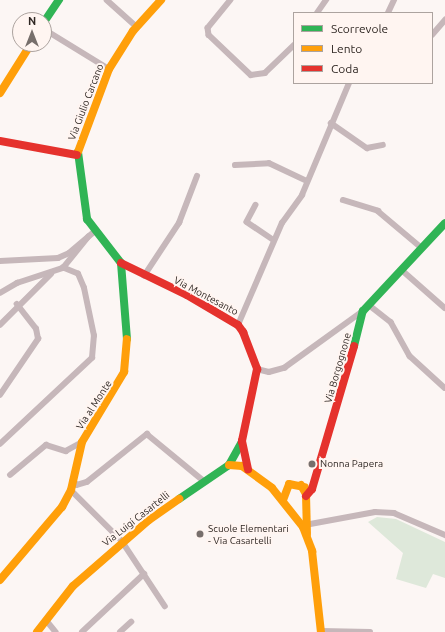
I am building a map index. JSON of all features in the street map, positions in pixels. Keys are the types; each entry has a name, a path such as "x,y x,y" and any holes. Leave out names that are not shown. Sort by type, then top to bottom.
{"street":[{"path":"51,12 59,0"},
{"path":"107,0 137,27"},
{"name":"Via Giulio Carcano","path":"77,155 109,69 137,27 161,0"},
{"path":"231,0 208,28 209,35 252,75 265,73 293,45"},
{"path":"318,12 326,0"},
{"path":"388,12 394,0"},
{"path":"433,34 445,20"},
{"path":"52,34 109,69"},
{"path":"0,92 26,52"},
{"path":"238,325 274,240 307,181 348,84"},
{"path":"331,123 367,148 383,145"},
{"path":"0,141 77,155"},
{"name":"Via al Monte","path":"0,580 62,507 71,490 82,442 124,372 128,348 127,273 121,263 91,234 77,155"},
{"path":"235,165 269,163 307,181"},
{"path":"144,277 179,223 197,176"},
{"path":"343,200 378,211 422,248"},
{"path":"256,205 247,222 274,240"},
{"name":"Via Borgognone","path":"305,497 313,484 366,308 445,223"},
{"path":"0,261 58,258 91,234"},
{"path":"0,324 17,305 52,274 63,268 91,234"},
{"path":"0,444 92,358 94,336 84,288 78,274 63,268"},
{"path":"402,270 445,308"},
{"name":"Via Montesanto","path":"127,273 144,277 187,295 238,325 257,369"},
{"path":"0,293 17,282 52,274"},
{"path":"0,395 38,339 36,330 17,305"},
{"path":"308,524 266,483 248,469 229,466 242,441 257,369 269,372 284,368 366,308 391,322 410,356 445,388"},
{"path":"73,479 77,485 87,482 147,434 204,481"},
{"path":"242,441 248,469"},
{"path":"10,475 46,445 66,451 82,442"},
{"name":"Via Luigi Casartelli","path":"37,632 73,586 122,541 204,481 229,466"},
{"path":"266,483 287,486 313,484"},
{"path":"301,485 305,497 308,524 307,535 321,632 370,632"},
{"path":"286,502 287,486"},
{"path":"71,490 122,541 165,606"},
{"path":"286,502 296,506 305,497"},
{"path":"308,524 375,512 394,513 445,535"},
{"path":"82,632 144,574"},
{"path":"47,620 56,632"},
{"path":"120,632 131,622"}],"green space":[{"path":"377,517 396,519 445,542 445,578 433,574 426,588 396,579 403,553 368,522"}],"traffic: fast":[{"path":"51,12 59,0"},
{"path":"78,152 87,219 121,263 127,339"},
{"path":"354,346 363,311 445,223"},
{"path":"179,499 229,465 241,443"}],"traffic: slow":[{"path":"78,152 109,69 133,31 161,0"},
{"path":"0,93 26,52"},
{"path":"0,580 62,507 71,490 82,442 124,372 127,339"},
{"path":"229,465 242,466 272,488 303,527 312,551 321,632"},
{"path":"283,500 289,484 305,487"},
{"path":"301,485 306,494 307,534"},
{"path":"37,632 73,586 149,520 179,499"}],"traffic: jam":[{"path":"0,141 77,155"},
{"path":"121,263 187,295 238,325 243,332 257,369 242,441 248,469"},
{"path":"306,496 312,489 354,346"}],"place":[{"name":"Nonna Papera","path":"312,464"},
{"name":"Scuole Elementari - Via Casartelli","path":"200,534"}]}
